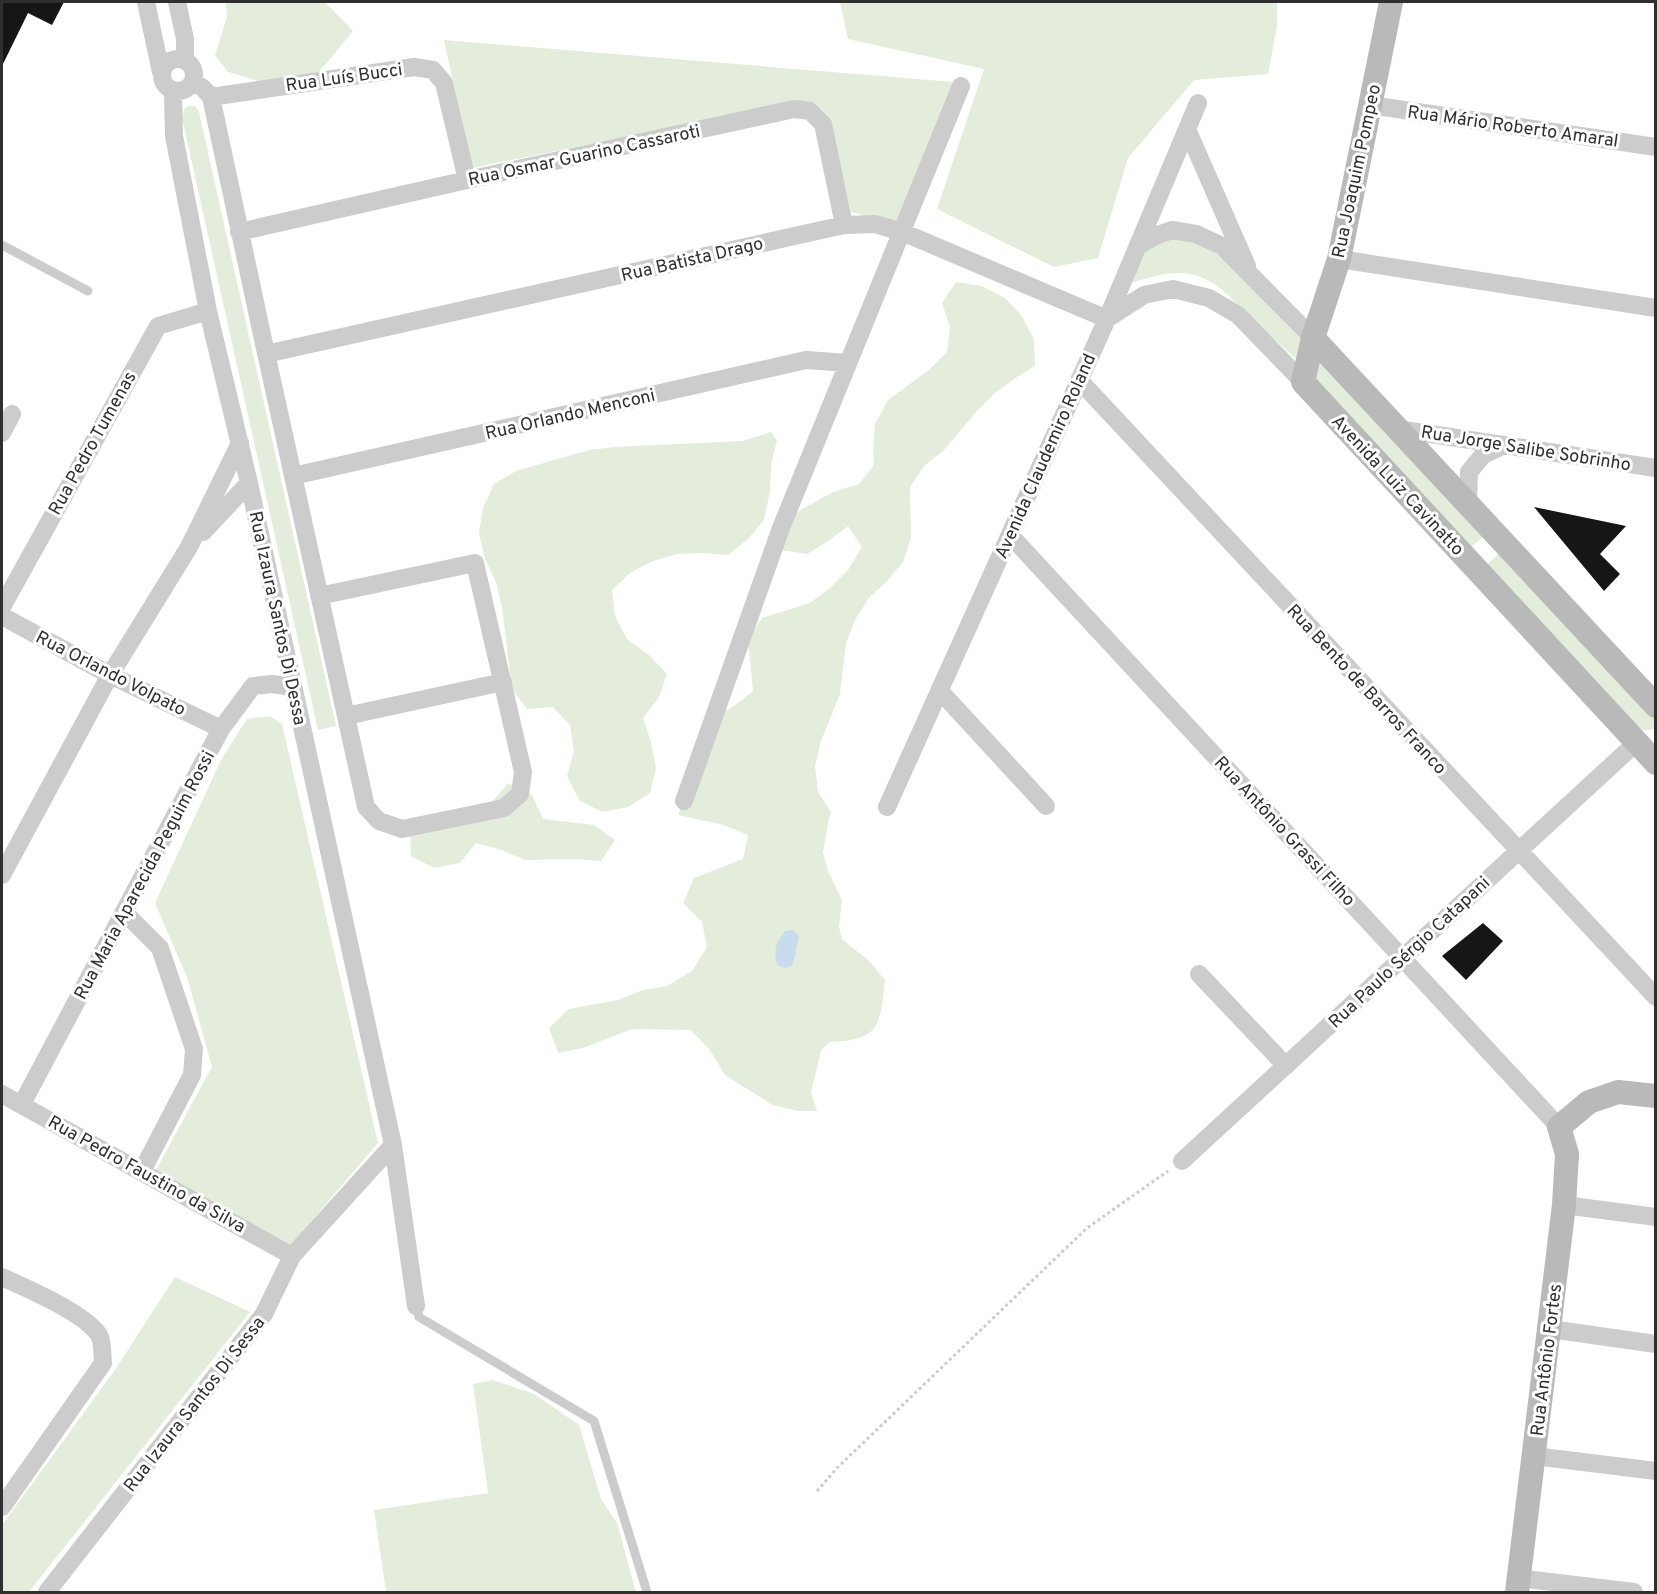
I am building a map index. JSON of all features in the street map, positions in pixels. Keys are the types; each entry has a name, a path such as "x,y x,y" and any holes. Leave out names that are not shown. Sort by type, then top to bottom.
{"street":[{"path":"146,2 162,80 166,87 173,91 181,91 193,81 194,73 191,66 185,60 178,58 170,60 161,72"},
{"path":"177,2 185,39 185,60"},
{"name":"Rua Joaquim Pompeo","path":"1304,382 1313,338 1339,259 1391,2"},
{"name":"Rua Luís Bucci","path":"211,97 414,67 433,70 444,83 467,180"},
{"path":"193,81 211,97 239,232 319,596 366,807 379,821 402,829 504,808 520,794 523,772 475,563 319,596"},
{"path":"684,801 781,528 961,86"},
{"name":"Rua Izaura Santos Di Dessa","path":"173,91 174,136 208,311 249,483 393,1145"},
{"name":"Avenida Claudemiro Roland","path":"887,807 1107,319 1198,103"},
{"name":"Rua Mário Roberto Amaral","path":"1370,105 1656,147"},
{"name":"Rua Osmar Guarino Cassaroti","path":"239,232 794,109 810,111 823,124 844,225"},
{"path":"1187,129 1252,276"},
{"name":"Rua Batista Drago","path":"266,354 844,225 875,224 902,232 1107,319"},
{"name":"Avenida Luiz Cavinatto","path":"1138,246 1155,236 1172,230 1196,234 1222,246 1313,338 1656,706"},
{"path":"1339,259 1656,308"},
{"name":"Avenida Luiz Cavinatto","path":"1107,319 1144,295 1173,289 1209,298 1238,315 1304,382 1471,563 1646,741 1656,763"},
{"name":"Rua Pedro Tumenas","path":"2,607 158,326 208,311"},
{"name":"Rua Orlando Menconi","path":"293,476 807,360 848,363"},
{"name":"Rua Bento de Barros Franco","path":"1079,380 1656,997"},
{"path":"2,433 12,414"},
{"name":"Rua Jorge Salibe Sobrinho","path":"1397,429 1656,468"},
{"path":"2,875 110,675 189,547 240,443"},
{"path":"1468,504 1469,472 1483,454 1504,445"},
{"path":"189,547 249,483"},
{"name":"Rua Antônio Grassi Filho","path":"1010,535 1559,1127"},
{"path":"1471,563 1499,538"},
{"name":"Rua Orlando Volpato","path":"2,616 110,675 221,729"},
{"path":"346,716 502,682"},
{"name":"Rua Maria Aparecida Peguim Rossi","path":"22,1104 221,729 253,686 272,684 293,687"},
{"path":"939,691 1046,806"},
{"name":"Rua Paulo Sérgio Catapani","path":"1182,1161 1519,851 1646,741"},
{"path":"125,913 160,948 194,1049 192,1075 142,1171"},
{"path":"1199,974 1286,1066"},
{"path":"1559,1127 1589,1102 1618,1092 1656,1096"},
{"name":"Rua Pedro Faustino da Silva","path":"2,1094 292,1256"},
{"name":"Rua Antônio Fortes","path":"1518,1585 1564,1205 1568,1154 1559,1127"},
{"path":"393,1145 416,1306"},
{"name":"Rua Izaura Santos Di Sessa","path":"47,1593 264,1314 292,1256 393,1145"},
{"path":"1564,1205 1656,1217"},
{"path":"2,1277 45,1297 84,1321 100,1336 103,1364 2,1507"},
{"path":"1550,1329 1656,1344"},
{"path":"1534,1456 1656,1471"},
{"path":"1518,1585 1634,1593"}],"lane":[{"path":"2,245 88,291"},
{"path":"416,1306 419,1317 594,1421 646,1593"}],"path":[{"path":"817,1491 837,1468 1087,1228 1182,1161"}],"green space":[{"path":"226,2 325,2 353,31 319,72 265,83 228,72 215,55 227,17"},
{"path":"840,2 1277,2 1277,26 1268,74 1194,80 1128,158 1098,258 1054,267 937,209 984,69 848,39"},
{"path":"444,40 954,82 899,224 851,212 828,116 815,103 801,101 472,168"},
{"path":"195,106 199,112 336,726 318,730 182,118 184,109"},
{"path":"1172,236 1193,238 1228,262 1302,338 1298,361 1220,288 1208,281 1186,273 1176,273 1130,283 1143,251"},
{"path":"956,282 982,286 1005,298 1022,316 1034,340 1035,366 994,394 944,450 924,466 910,487 911,538 903,562 869,598 855,620 846,643 840,694 821,741 815,766 818,792 831,812 823,852 828,871 842,900 839,927 842,939 870,962 885,980 879,1020 868,1034 846,1041 829,1042 821,1051 811,1092 817,1111 798,1111 773,1105 725,1075 710,1050 691,1030 632,1029 583,1048 558,1053 549,1028 569,1009 618,1000 643,990 667,986 692,971 707,947 702,922 683,903 694,878 743,859 748,835 724,825 678,815 714,718 753,691 748,640 762,618 810,603 848,570 862,547 848,526 807,554 781,550 797,512 833,492 859,484 874,465 875,424 888,400 929,370 947,352 950,327 942,303"},
{"path":"1316,353 1484,536 1469,549 1312,378"},
{"path":"771,432 777,440 771,465 770,491 764,520 748,539 728,555 677,554 653,561 630,573 612,590 615,616 627,639 650,656 667,674 659,697 643,718 656,768 650,793 628,807 602,812 579,800 567,776 574,751 570,725 553,707 527,709 512,689 502,608 496,582 485,559 479,533 483,508 494,484 516,471 589,450 742,441"},
{"path":"1503,550 1655,717 1655,729 1639,731 1486,565"},
{"path":"270,716 282,724 378,1143 290,1246 156,1170 212,1067 187,977 155,903 222,758 247,719"},
{"path":"508,783 532,795 543,819 594,825 615,840 601,861 525,860 502,850 476,843 460,863 434,868 411,856 410,835 420,823 443,811 469,814 492,802"},
{"path":"175,1277 250,1312 29,1592 2,1592 2,1525 115,1370"},
{"path":"493,1380 534,1394 579,1425 601,1499 617,1523 636,1592 386,1592 374,1510 488,1493 473,1384"}],"water":[{"path":"792,930 799,936 792,966 785,968 777,965 775,951 785,931"}],"building":[{"path":"2,2 64,2 52,25 28,13 2,66"},
{"path":"1534,507 1626,526 1600,554 1620,574 1604,591"},
{"path":"1483,923 1503,941 1466,980 1442,956"}]}
